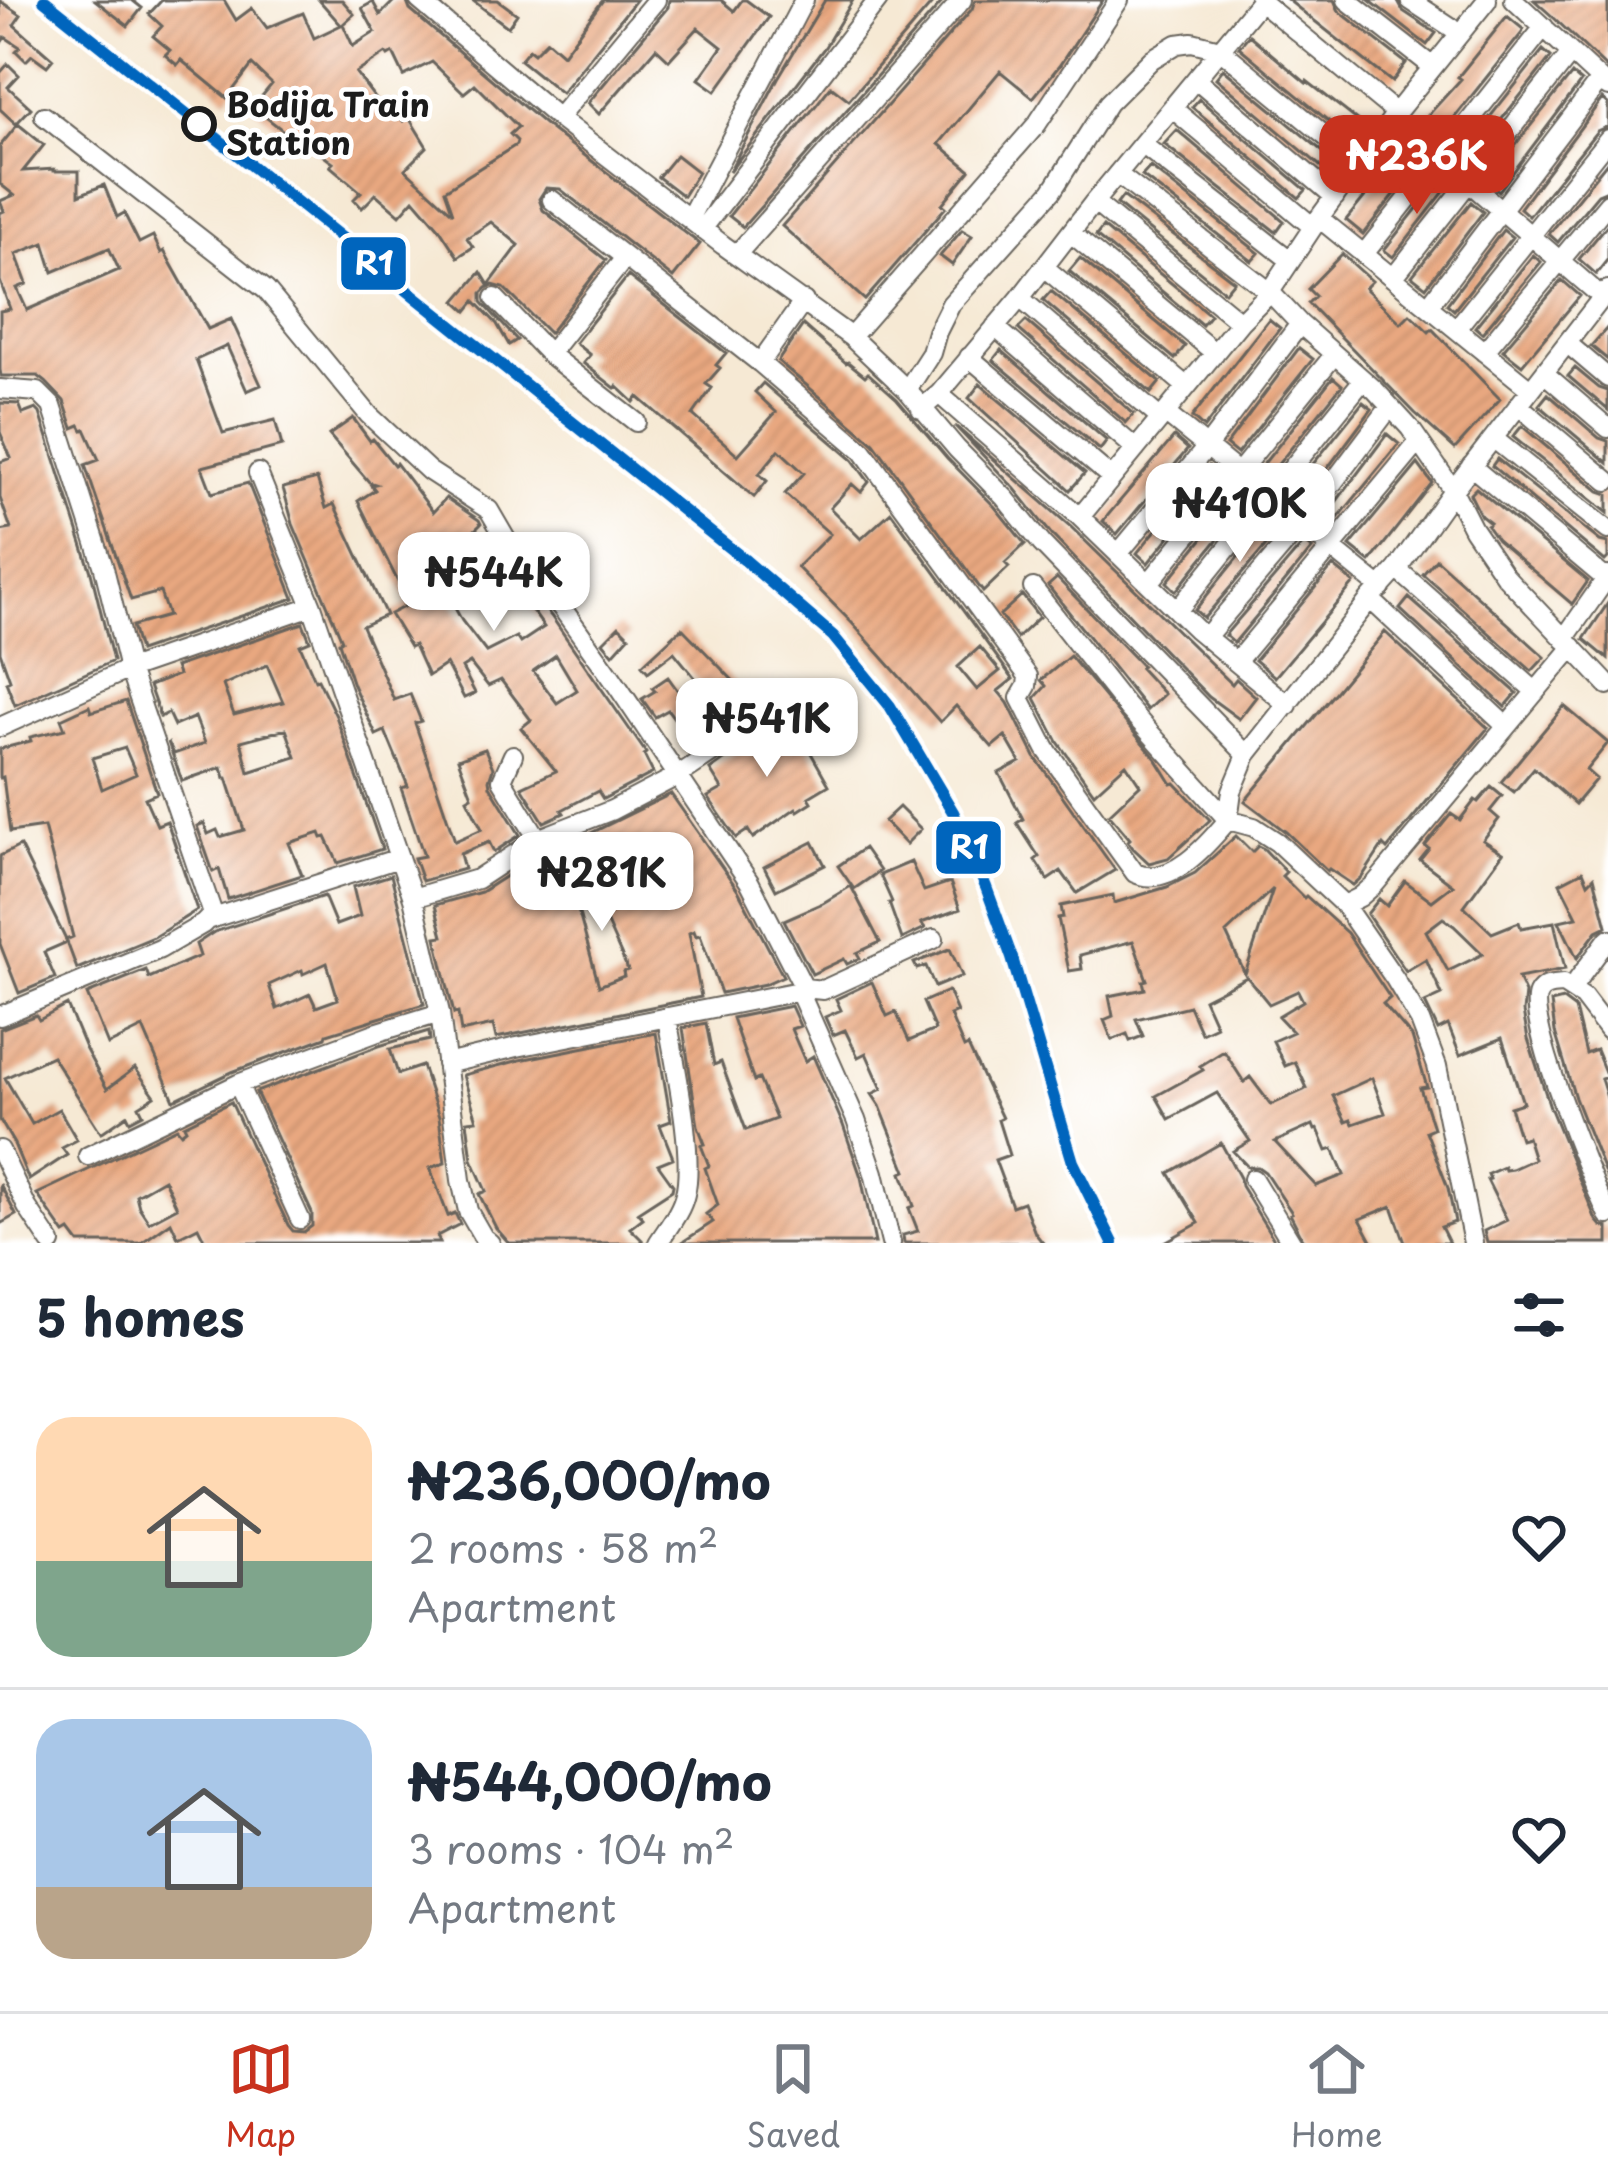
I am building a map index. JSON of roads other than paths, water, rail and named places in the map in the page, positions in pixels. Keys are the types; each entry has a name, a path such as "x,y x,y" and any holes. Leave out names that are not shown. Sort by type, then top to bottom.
{"street":[{"path":"418,0 558,118 851,337 907,390 1042,544 1247,755"},
{"path":"558,118 656,0"},
{"path":"696,222 878,0"},
{"path":"737,254 962,0"},
{"path":"851,337 1037,124 1119,0"},
{"path":"551,200 760,363 863,451 1028,676 1020,698 1046,749 1143,878 1172,870 1204,849 1228,820 1232,791 1247,755 1397,569 1524,397 1603,303 1259,0 1020,298 921,409"},
{"path":"1347,0 1433,67"},
{"path":"1410,0 1460,33"},
{"path":"1429,305 1604,84 1514,0"},
{"path":"1080,517 1270,292 1394,115 1484,1"},
{"path":"696,222 795,4"},
{"path":"1364,254 1544,27"},
{"path":"907,390 931,353 951,304 1052,191 1108,103 1152,59 1177,44 1192,42 1220,49 1358,164"},
{"path":"1393,278 1570,53"},
{"path":"1196,79 1335,197"},
{"path":"1172,108 1484,352 1608,481"},
{"path":"44,116 266,290 369,415 429,471 489,509 514,553 562,608 750,883 856,1120 891,1243"},
{"path":"1456,329 1608,140"},
{"path":"1142,143 1290,260"},
{"path":"1117,174 1270,292 1390,407 1453,490 1505,576 1608,685"},
{"path":"1094,202 1240,322"},
{"path":"1484,352 1608,203"},
{"path":"1071,233 1215,353"},
{"path":"549,354 624,259"},
{"path":"1044,267 1187,387"},
{"path":"495,298 549,354 636,422"},
{"path":"1020,298 1333,548 1505,725"},
{"path":"760,363 804,301"},
{"path":"1118,554 1300,324"},
{"path":"995,327 1136,449"},
{"path":"1568,344 1608,378"},
{"path":"1149,584 1334,355"},
{"path":"969,357 1112,478"},
{"path":"1544,374 1608,428"},
{"path":"1177,611 1363,380"},
{"path":"0,389 38,392 52,406 104,568 129,669 213,908 210,919"},
{"path":"939,394 1080,517 1205,637 1288,705"},
{"path":"1205,637 1302,524 1390,407"},
{"path":"1494,439 1608,530"},
{"path":"1236,662 1419,442"},
{"path":"1344,905 1375,884 1535,691 1607,577 1472,466"},
{"path":"258,473 312,606 413,898 440,1013 461,1180 468,1211 490,1243"},
{"path":"1397,569 1535,691"},
{"path":"1033,588 1126,706 1228,820 1254,827 1276,842 1344,905 1395,979 1420,1021 1437,1066 1473,1243"},
{"path":"0,727 129,669 312,606"},
{"path":"413,898 478,879 538,839 612,810 679,775 756,723"},
{"path":"512,755 502,780 538,839"},
{"path":"0,1016 160,949 210,919 400,858"},
{"path":"446,1064 801,990 823,990 934,939"},
{"path":"1570,989 1608,939"},
{"path":"1608,1030 1583,997 1563,984 1546,987 1536,998 1554,1077 1608,1214"},
{"path":"88,1156 238,1084 440,1013"},
{"path":"658,1243 687,1188 667,1017"},
{"path":"238,1084 300,1219"},
{"path":"0,1150 27,1207 51,1243"},
{"path":"1253,1179 1292,1243"}],"place":[{"name":"Bodija Train Station","path":"199,124"}]}
